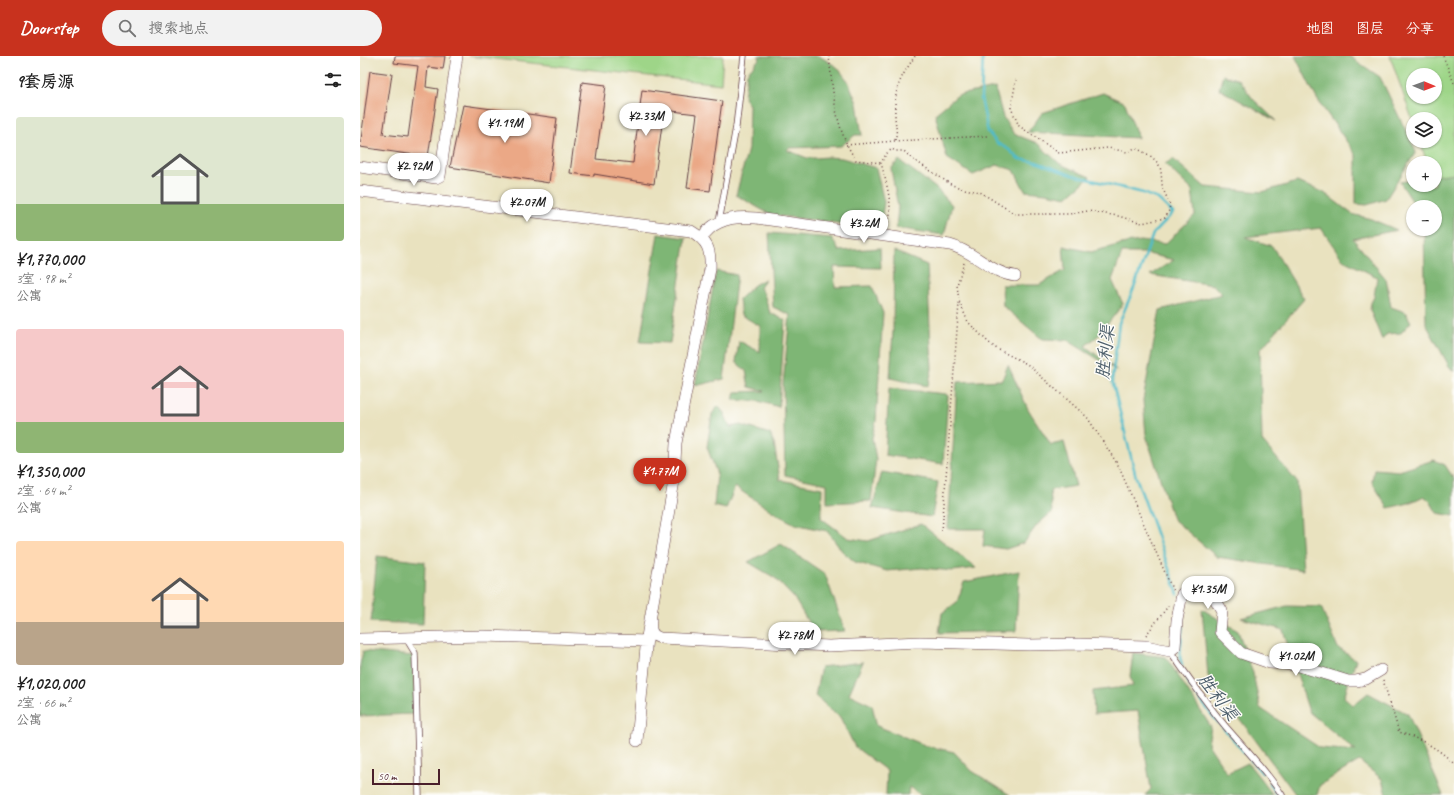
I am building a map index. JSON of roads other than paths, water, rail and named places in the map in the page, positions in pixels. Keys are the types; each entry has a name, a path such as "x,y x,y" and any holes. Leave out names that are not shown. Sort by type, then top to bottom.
{"street":[{"path":"360,167 436,178 440,176 457,56"},
{"path":"360,191 691,231 702,238 708,246 711,258 710,268 676,443 674,481 647,641 637,740"},
{"path":"702,238 708,229 719,222 735,218 750,217 950,245 972,255 994,270 1015,276"},
{"path":"650,619 653,635 660,638 829,646 920,642 1146,646 1170,650 1175,647 1177,600 1182,594 1194,587 1210,590 1222,611 1220,632 1241,653 1270,663 1296,665 1348,681 1363,680 1381,670"},
{"path":"360,639 483,636 647,641"}],"lane":[{"path":"719,222 736,127 744,56"},
{"path":"406,637 415,653 419,795"},
{"path":"1170,650 1197,691 1257,760 1282,795"}],"waterway":[{"name":"胜利渠","path":"983,56 981,98 988,132 997,143 1008,149 1019,159 1036,162 1072,175 1143,193 1158,199 1173,213 1153,234 1134,288 1119,323 1112,380 1136,477 1178,594"},
{"name":"胜利渠","path":"1182,665 1180,657 1183,618"},
{"name":"胜利渠","path":"1187,679 1190,686 1211,714 1262,773"},
{"name":"胜利渠","path":"1270,783 1277,795"}]}
